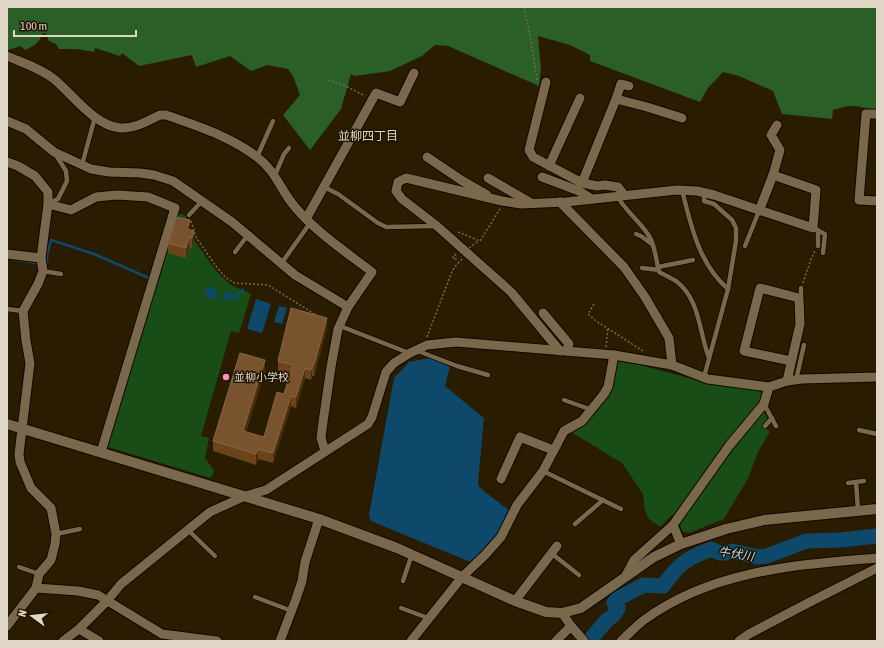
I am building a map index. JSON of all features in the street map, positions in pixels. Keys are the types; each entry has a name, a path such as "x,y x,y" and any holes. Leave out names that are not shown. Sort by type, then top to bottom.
{"street":[{"path":"7,56 36,68 53,79 95,117 108,125 119,128 131,127 160,115 166,115 228,139 257,157 275,175 294,206 308,221 372,272 348,308 340,326 331,367 321,438 325,451"},
{"path":"308,221 324,186 376,93 400,102 414,73"},
{"path":"546,84 529,150 533,157 582,183 597,186 605,185 618,187 620,196"},
{"path":"582,183 616,100 621,84 629,86"},
{"path":"549,166 580,98"},
{"path":"616,100 647,107 682,118"},
{"path":"877,114 866,114 859,200 877,201"},
{"path":"7,121 26,129 54,152 91,169 109,172 140,172 172,181 248,235 295,275 348,308"},
{"path":"759,211 773,175 780,150 771,135 777,125"},
{"path":"427,157 461,180 485,193 490,198"},
{"path":"7,162 18,166 35,176 48,192 48,204 41,258 43,271 24,311 26,341 30,363 19,454 20,462 31,488 51,508 56,534 51,560 40,574 36,588 7,626"},
{"path":"564,351 511,292 436,226 402,199 396,191 398,182 406,178 521,204 560,202 658,191 682,190 704,193 816,229 816,190 773,175"},
{"path":"542,177 579,191 592,199"},
{"path":"488,178 531,204"},
{"path":"48,204 71,210 96,198 117,195 148,197 175,208 101,452"},
{"path":"560,202 624,267 645,296 669,338 672,365"},
{"path":"7,254 41,258"},
{"path":"791,361 744,351 760,288 799,298 800,324 791,361 791,380"},
{"path":"543,313 569,344 564,351"},
{"path":"63,641 79,629 107,601 121,584 210,512 245,496 266,490 368,424 372,417 386,372 394,363 427,345 456,342 564,351 610,353 672,365 704,377 769,387 791,380 877,378"},
{"path":"411,641 462,577 485,555 501,536 516,505 543,471 564,431 582,421 604,394 608,387 610,353"},
{"path":"624,577 634,560 673,525 729,446 764,404 769,387"},
{"path":"7,424 319,519 412,554 514,601 546,612 562,613 581,608 624,577 654,558 681,544 726,529 764,520 877,509"},
{"path":"500,479 520,437 553,450"},
{"path":"280,641 300,587 305,562 319,519"},
{"path":"673,525 681,544"},
{"path":"514,601 554,550"},
{"path":"622,641 643,621 662,608 698,590 721,581 751,573 786,567 877,558"},
{"path":"739,641 877,568"},
{"path":"36,588 78,591 98,595 162,634 216,641"},
{"path":"562,613 572,628 584,641"},
{"path":"556,641 572,628"},
{"path":"79,629 99,641"}],"lane":[{"path":"82,165 95,117"},
{"path":"257,157 272,121"},
{"path":"275,175 284,154 289,148"},
{"path":"48,204 58,199 67,181 66,171 54,152"},
{"path":"324,186 338,194 378,223 386,226 436,226"},
{"path":"682,190 695,236 703,257 718,280 728,289"},
{"path":"704,193 704,201 714,204 732,220 736,228 736,241 728,289 704,377"},
{"path":"620,196 621,203 648,233 653,245 659,272 676,281 688,293 692,300 710,358"},
{"path":"189,216 202,201"},
{"path":"745,246 759,211"},
{"path":"281,264 308,221"},
{"path":"816,229 818,246"},
{"path":"816,229 825,234 823,253"},
{"path":"636,234 653,245"},
{"path":"235,252 248,235"},
{"path":"642,268 658,268 693,260"},
{"path":"43,271 61,274"},
{"path":"799,298 801,296 802,288"},
{"path":"7,309 24,311"},
{"path":"340,326 413,352 488,375"},
{"path":"791,380 804,345"},
{"path":"564,400 592,410"},
{"path":"764,404 776,426"},
{"path":"765,426 772,418"},
{"path":"859,430 877,434"},
{"path":"543,471 621,509"},
{"path":"848,483 864,481"},
{"path":"856,482 858,511"},
{"path":"575,524 603,500"},
{"path":"56,534 80,528"},
{"path":"188,530 215,556"},
{"path":"554,550 579,575"},
{"path":"403,581 412,554"},
{"path":"19,567 40,574"},
{"path":"255,597 292,611"},
{"path":"401,608 428,618"}],"path":[{"path":"524,7 536,77 538,81 546,84"},
{"path":"328,80 346,86 373,99"},
{"path":"463,253 478,241 480,242 502,205"},
{"path":"189,216 196,236 215,265 226,278 235,283 268,286 319,317"},
{"path":"452,230 478,241"},
{"path":"802,288 806,272 818,246"},
{"path":"425,342 451,274 464,256"},
{"path":"594,304 588,314 642,350 645,354"},
{"path":"608,328 610,353"}],"green space":[{"path":"7,7 877,7 877,112 851,106 833,110 832,119 782,114 773,91 739,76 723,72 708,88 700,102 590,61 590,55 570,45 538,36 541,69 539,86 448,46 435,45 422,56 390,71 355,76 351,74 341,109 310,150 283,115 300,95 293,76 288,69 267,65 251,71 230,56 196,67 192,55 139,66 122,53 120,56 95,48 94,52 77,49 59,49 56,44 49,41 46,33 42,34 36,44 25,50 21,46 7,50"},
{"path":"178,213 186,216 194,240 216,271 231,285 251,294 239,333 231,331 201,436 209,438 205,458 214,470 213,475 210,478 105,446"},
{"path":"617,359 700,381 759,391 761,393 761,399 757,407 721,449 678,513 672,515 660,527 649,519 645,510 643,494 622,463 571,432 598,408"},
{"path":"763,410 767,417 767,421 763,426 770,432 758,452 748,478 724,519 689,533 682,531 680,524 734,444"}],"water":[{"path":"211,286 218,295 215,299 208,298 205,294 206,289"},
{"path":"243,288 243,293 239,294 237,300 233,300 231,298 226,300 222,298 227,292 231,292 233,296"},
{"path":"256,299 271,304 262,333 247,329"},
{"path":"279,306 287,308 282,324 274,322"},
{"path":"430,358 450,366 445,386 484,418 478,483 480,488 511,512 499,535 473,563 371,521 369,515 394,378 409,362"}],"building":[{"path":"176,217 190,220 187,229 194,231 192,238 189,237 186,248 168,243"},
{"path":"291,308 327,318 314,365 312,366 311,370 305,368 296,397 291,396 273,453 258,449 256,454 213,441 240,353 265,360 243,431 264,437 277,392 284,394 293,365 278,361"}],"waterway":[{"path":"47,264 47,255 51,240 94,254 149,278"},
{"path":"7,258 36,263"},
{"name":"牛伏川","path":"589,641 607,620 614,615 618,608 614,603 617,599 644,585 663,586 683,563 711,549 720,553 732,551 758,557 767,556 806,541 841,540 877,536"}],"place":[{"name":"並柳小学校","path":"226,377"}],"district":[{"name":"並柳四丁目","path":"368,136"}]}
